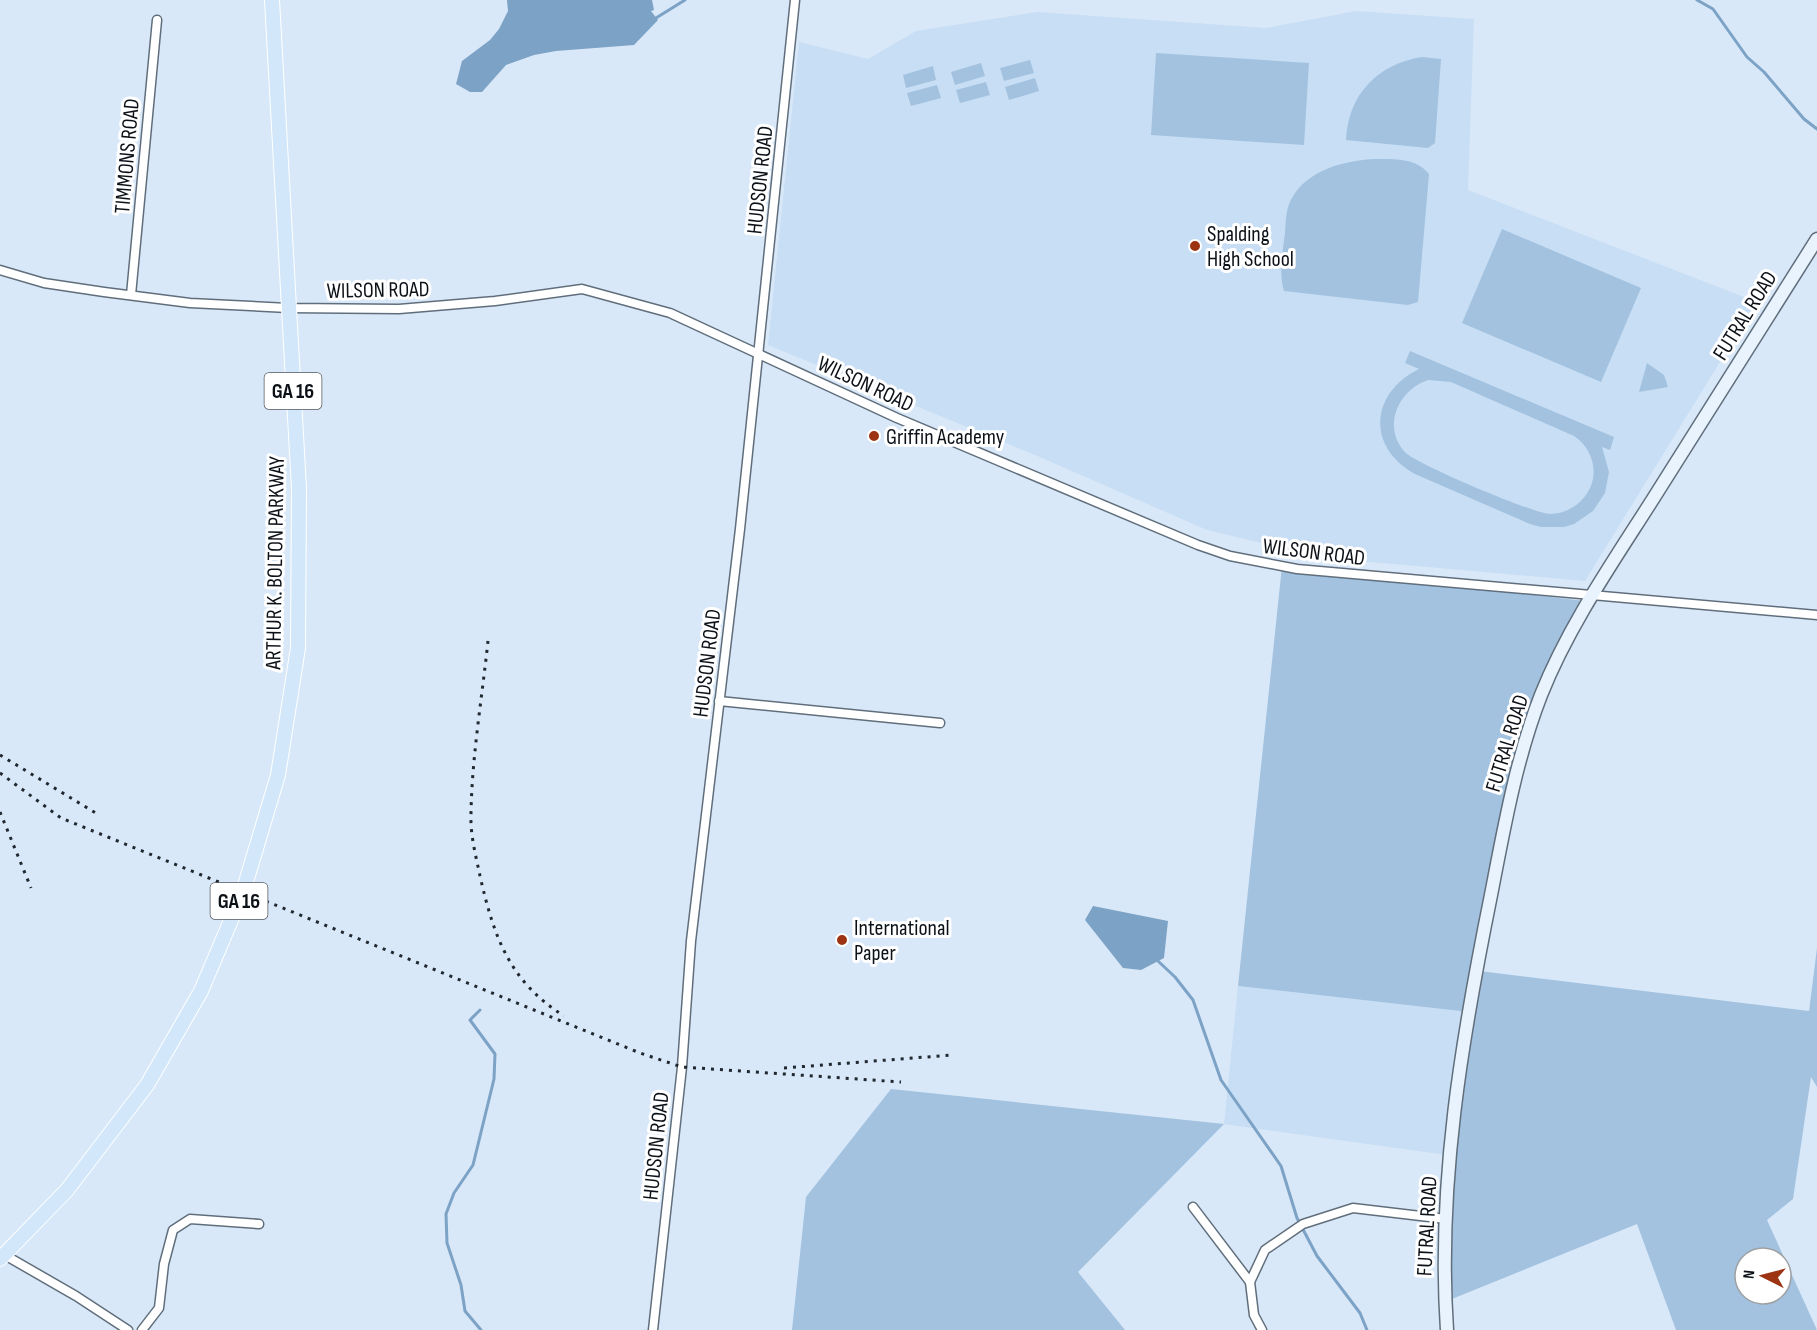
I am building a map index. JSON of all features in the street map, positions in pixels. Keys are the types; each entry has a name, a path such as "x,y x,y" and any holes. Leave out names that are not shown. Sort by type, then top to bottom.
{"main road":[{"name":"ARTHUR K. BOLTON PARKWAY","path":"2,1256 67,1191 147,1085 201,991 243,892 278,775 298,648 299,481 272,0"}],"street":[{"name":"HUDSON ROAD","path":"653,1330 682,1067 691,941 759,352 795,0"},
{"name":"TIMMONS ROAD","path":"131,295 157,20"},
{"name":"FUTRAL ROAD","path":"1447,1330 1444,1287 1446,1219 1456,1096 1465,1024 1513,787 1542,693 1591,597 1817,239"},
{"name":"WILSON ROAD","path":"0,270 44,283 190,303 288,308 399,309 582,289 653,307 759,352 897,418 1230,556 1297,569 1591,597 1817,615"},
{"path":"719,701 940,723"},
{"path":"1193,1208 1250,1281"},
{"path":"1262,1330 1254,1315 1250,1281 1264,1250 1303,1224 1353,1208 1446,1219"},
{"path":"142,1330 159,1308 164,1264 172,1230 190,1219 258,1224"},
{"path":"2,1256 128,1330"}],"shaded area":[{"path":"507,0 652,0 654,10 651,11 658,20 634,45 534,55 506,65 482,92 470,92 456,84 462,61 490,40 499,29 508,11"},
{"name":"Spalding High School","path":"1356,11 1474,19 1468,190 1757,302 1585,581 1325,558 1207,530 1042,458 768,345 799,42 868,59 916,31 1037,12 1266,28"},
{"path":"1156,53 1309,63 1304,145 1151,135"},
{"path":"1422,57 1441,59 1435,143 1428,148 1346,140 1353,109 1359,95 1368,84 1392,66"},
{"path":"1030,60 1034,73 1004,81 1000,68"},
{"path":"981,63 985,76 955,85 951,72"},
{"path":"933,66 936,80 906,88 903,75"},
{"path":"1035,78 1039,91 1009,100 1005,87"},
{"path":"986,82 990,95 960,103 956,90"},
{"path":"937,85 941,98 911,106 907,93"},
{"path":"1396,159 1411,162 1424,168 1429,174 1418,302 1408,305 1284,291 1281,272 1282,253 1287,211 1294,195 1302,185 1323,171 1348,162"},
{"path":"1502,229 1641,288 1601,382 1462,323"},
{"path":"1410,351 1614,437 1610,450 1602,447 1609,472 1605,493 1593,511 1574,524 1564,527 1541,527 1415,474 1399,463 1388,450 1382,435 1380,420 1383,406 1391,392 1403,379 1419,369 1405,363","holes":["1428,380 1451,382 1579,440 1590,455 1594,473 1591,486 1583,499 1565,511 1550,514 1539,512 1453,477 1406,453 1399,443 1394,422 1401,401 1408,392"]},
{"path":"1647,363 1664,375 1668,387 1639,392"},
{"path":"1282,566 1585,601 1535,702 1471,970 1809,1011 1817,948 1817,1087 1811,1077 1793,1199 1767,1220 1779,1246 1733,1246 1733,1306 1793,1306 1793,1277 1817,1330 1676,1330 1637,1224 1447,1301 1443,1285 1469,1012 1238,986"},
{"path":"1093,906 1168,921 1164,958 1141,970 1123,968 1085,920"},
{"path":"1238,986 1469,1012 1454,1156 1224,1124"},
{"path":"891,1089 1224,1124 1078,1272 1125,1330 792,1330 806,1197"}],"waterway":[{"path":"656,18 685,0"},
{"path":"1697,0 1713,9 1747,57 1764,72 1804,119 1817,129"},
{"path":"1158,961 1175,977 1193,1000 1221,1080 1281,1166 1297,1218 1317,1256 1360,1313 1367,1330"},
{"path":"480,1010 470,1020 495,1054 494,1079 473,1165 454,1193 446,1214 447,1243 461,1285 465,1311 481,1330"}],"railway":[{"path":"488,641 472,792 471,821 475,853 491,919 507,956 530,988 564,1016"},
{"path":"0,755 99,815"},
{"path":"0,773 61,818 640,1053 682,1067 901,1082"},
{"path":"0,812 31,888"},
{"path":"784,1068 952,1055"}],"place":[{"name":"Spalding High School","path":"1195,246"},
{"name":"Griffin Academy","path":"874,436"},
{"name":"International Paper","path":"842,940"}]}
